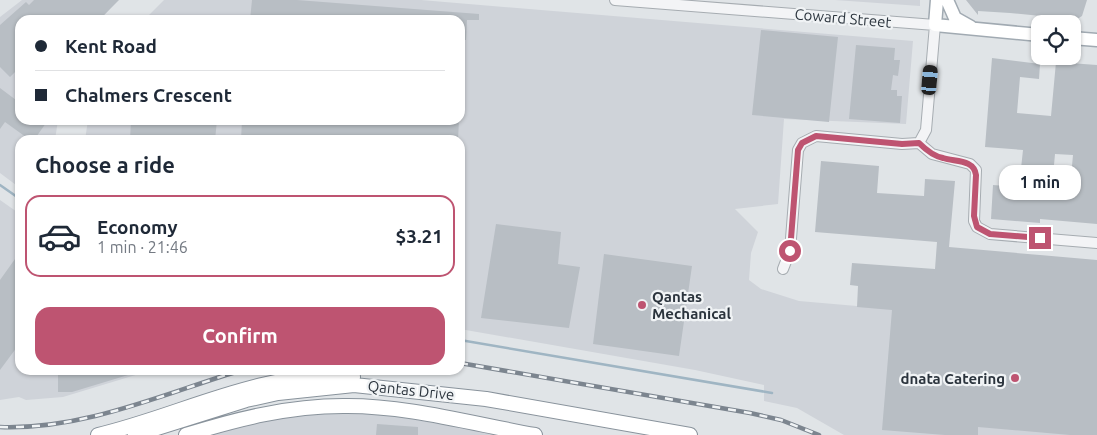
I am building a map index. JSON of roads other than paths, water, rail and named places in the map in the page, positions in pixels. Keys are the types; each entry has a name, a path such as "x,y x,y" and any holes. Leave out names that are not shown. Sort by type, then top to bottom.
{"highway":[{"path":"98,435 249,388 292,380 340,376 364,378 425,391"},
{"name":"Qantas Drive","path":"135,435 246,400 300,389 354,385 425,391 509,402 690,435"},
{"name":"Qantas Drive","path":"186,435 272,412 344,406 391,409 535,435"}],"main road":[{"path":"935,26 937,0"},
{"path":"947,0 955,18 976,29"},
{"name":"Coward Street","path":"935,26 1031,34"},
{"path":"1081,39 1097,40"}],"street":[{"name":"Coward Street","path":"615,0 935,26"},
{"path":"919,143 926,130 935,26"},
{"path":"783,269 790,251 798,150 802,143 816,136 902,144 919,143 932,154 970,164 976,170 974,221 982,231 1002,236 1097,243"}],"waterway":[{"path":"0,185 15,196"},
{"path":"465,341 772,393"}],"railway":[{"path":"465,364 750,413 781,420 819,435"},
{"path":"0,427 62,423 93,417 227,375"}],"place":[{"name":"Qantas Mechanical","path":"642,305"},
{"name":"dnata Catering","path":"1015,378"}]}
